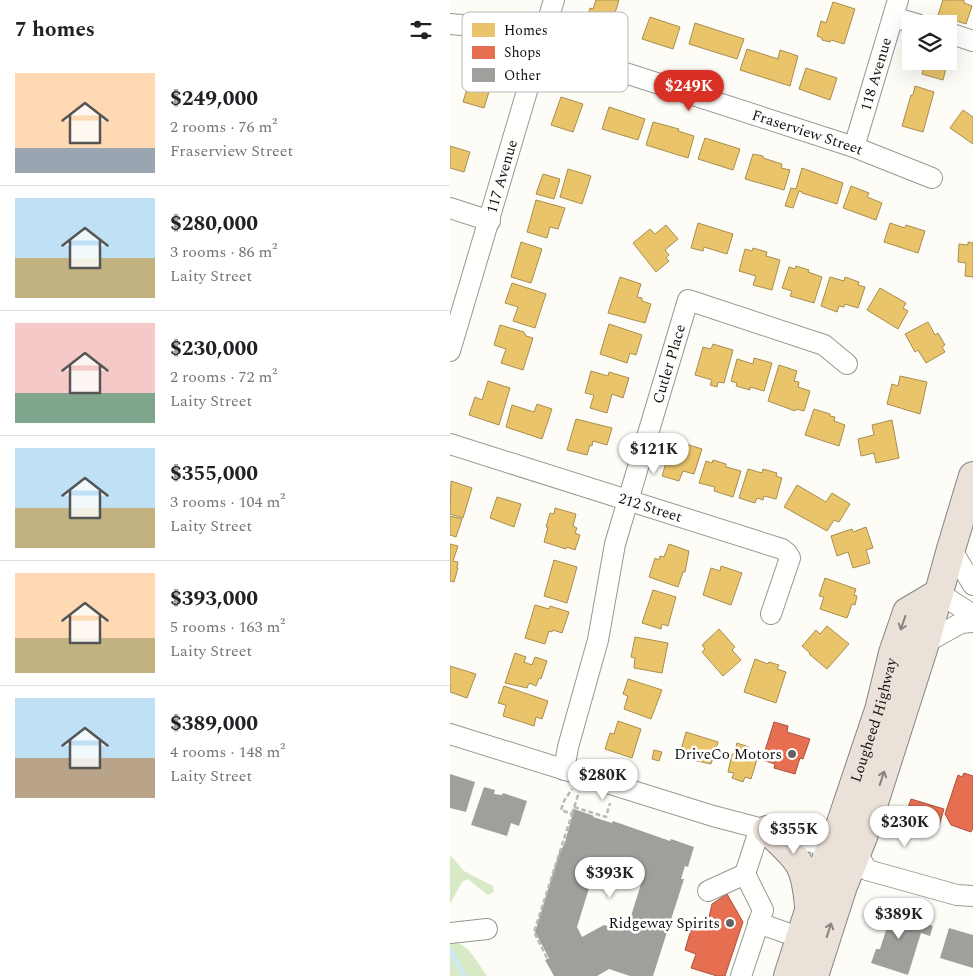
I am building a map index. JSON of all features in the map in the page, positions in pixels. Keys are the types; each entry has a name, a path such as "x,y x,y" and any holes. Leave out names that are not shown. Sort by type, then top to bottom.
{"highway":[{"name":"Lougheed Highway","path":"788,976 823,867 849,856 925,643 973,476"},
{"name":"Lougheed Highway","path":"814,976 843,886 879,710 893,653 907,612 939,593"},
{"path":"764,829 794,855 803,870 807,886 809,910"}],"street":[{"name":"118 Avenue","path":"854,147 896,8"},
{"path":"957,36 973,41"},
{"name":"Fraserview Street","path":"628,74 854,147 932,178"},
{"name":"117 Avenue","path":"450,351 528,92"},
{"path":"450,208 490,221"},
{"name":"Cutler Place","path":"568,779 568,747 596,648 615,544 688,300 824,345 848,364"},
{"name":"212 Street","path":"450,444 782,549 788,553 790,558 771,614"},
{"path":"951,549 973,585"},
{"path":"939,593 973,615"},
{"path":"925,643 961,623 973,622"},
{"path":"450,734 568,779 799,838 849,856 872,857 964,883 973,888"},
{"path":"708,891 745,874 764,829"},
{"path":"849,856 867,870 957,895 973,896"},
{"path":"741,976 763,910 745,874"},
{"path":"758,923 800,938"},
{"path":"450,932 487,929"}],"path":[{"path":"568,779 561,810 572,814"},
{"path":"547,958 534,932 581,788"},
{"path":"574,807 606,817 612,797"}],"green space":[{"path":"450,855 464,871 493,886 494,892 488,895 468,879 462,882 450,904"},
{"path":"450,941 467,949 487,976 450,976"}],"building: Homes":[{"path":"596,0 619,0 615,12 589,12 590,8 593,9"},
{"path":"943,0 964,0 964,3 972,6 966,24 957,21 957,15 938,15"},
{"path":"833,2 855,9 844,44 831,40 830,42 822,40 822,38 817,36 821,21 826,23"},
{"path":"650,17 680,27 673,49 642,39"},
{"path":"695,23 744,39 737,59 689,44"},
{"path":"747,49 778,59 780,50 798,56 790,86 740,70"},
{"path":"806,68 837,78 830,100 799,89"},
{"path":"923,70 946,70 943,80 922,74"},
{"path":"915,86 934,92 923,132 902,126"},
{"path":"466,92 489,92 484,108 463,102"},
{"path":"561,97 583,104 573,132 551,125"},
{"path":"609,107 645,119 638,140 602,129"},
{"path":"963,110 973,117 973,144 950,128"},
{"path":"653,122 679,129 678,131 694,136 688,158 646,145"},
{"path":"705,138 740,149 733,170 698,159"},
{"path":"450,146 470,152 464,172 450,168"},
{"path":"753,154 782,164 781,168 790,170 784,190 745,179"},
{"path":"802,168 843,183 837,204 799,191 793,208 785,206 791,188 796,189"},
{"path":"568,169 591,176 582,204 560,197"},
{"path":"543,174 560,179 554,199 536,194"},
{"path":"851,186 869,193 867,197 882,203 876,220 843,208"},
{"path":"536,200 565,208 558,229 550,227 547,238 527,232"},
{"path":"698,223 733,234 727,254 704,247 703,251 691,248"},
{"path":"890,223 905,228 906,225 925,231 918,253 884,242"},
{"path":"666,225 678,239 665,250 669,255 666,258 669,261 656,272 633,243 650,229 655,234"},
{"path":"521,242 542,249 531,283 511,277"},
{"path":"968,242 973,243 973,277 965,276 966,263 958,262 959,244 968,245"},
{"path":"753,248 767,252 766,256 780,260 772,290 753,285 756,276 739,271 745,249 752,251"},
{"path":"796,266 822,277 814,303 790,296 792,291 782,288 789,267 795,269"},
{"path":"620,277 641,284 637,297 651,304 645,323 608,313"},
{"path":"830,277 844,281 845,277 859,282 858,285 865,287 858,308 845,304 844,307 839,306 837,312 821,306"},
{"path":"512,283 546,294 535,328 513,321 518,307 505,303"},
{"path":"880,288 906,303 903,308 908,311 898,329 867,310"},
{"path":"928,322 935,335 938,333 945,345 942,347 945,352 926,363 918,350 915,352 905,334"},
{"path":"609,324 642,335 636,355 630,353 627,363 600,354"},
{"path":"500,325 524,332 526,336 533,338 523,370 501,363 506,349 494,345"},
{"path":"713,344 733,350 724,383 718,382 717,387 710,385 712,380 695,375 703,347 711,349"},
{"path":"754,358 772,363 764,391 736,386 737,383 731,381 737,359 753,364"},
{"path":"779,365 797,371 794,381 799,382 798,387 810,391 804,411 796,409 795,411 768,401"},
{"path":"591,371 608,376 609,372 629,378 623,398 612,394 607,413 590,408 594,395 585,393"},
{"path":"900,376 927,382 920,414 887,404 892,384 898,386"},
{"path":"488,381 510,388 499,425 469,415 475,397 482,400"},
{"path":"537,404 552,409 542,439 506,427 512,405 534,412"},
{"path":"814,409 830,414 830,416 835,417 834,421 845,425 839,446 805,435"},
{"path":"576,419 612,428 607,445 593,441 587,455 567,450"},
{"path":"892,420 899,458 876,463 874,453 861,456 858,439 874,435 872,425"},
{"path":"673,440 702,449 694,474 683,471 679,481 662,476"},
{"path":"713,460 726,464 726,467 741,471 733,497 714,491 715,487 699,483 706,461 712,463"},
{"path":"748,469 762,473 763,469 777,473 776,476 782,478 776,499 764,496 763,500 757,498 755,503 739,498"},
{"path":"451,481 472,488 463,518 450,514"},
{"path":"797,485 826,502 832,493 850,504 839,522 834,520 827,531 784,507"},
{"path":"497,497 521,504 514,527 490,518"},
{"path":"555,508 576,514 573,526 577,528 575,533 580,535 575,550 544,542 550,513 554,514"},
{"path":"450,516 462,519 456,537 450,535"},
{"path":"866,527 873,548 866,550 870,563 853,568 848,552 837,556 831,536 852,529 853,532"},
{"path":"450,544 458,546 453,561 458,562 454,582 450,581"},
{"path":"669,544 689,551 685,572 683,572 678,587 649,577 655,558 659,560 660,556 664,557"},
{"path":"554,560 577,567 567,603 544,596"},
{"path":"721,566 742,573 731,605 703,595 711,568 720,571"},
{"path":"825,578 856,589 854,595 857,596 855,605 852,604 847,618 820,609 824,597 819,596"},
{"path":"653,590 676,597 668,626 662,624 661,629 642,623"},
{"path":"535,605 549,609 550,606 569,612 562,633 553,630 552,632 549,631 545,644 525,638"},
{"path":"827,626 849,644 827,669 802,646 816,630 820,634"},
{"path":"719,629 735,647 732,650 741,660 723,676 702,652 705,649 702,645"},
{"path":"635,637 668,643 662,673 634,668 635,658 631,657"},
{"path":"515,653 526,657 524,662 532,665 535,657 547,661 541,679 539,678 536,686 529,683 527,688 505,683"},
{"path":"755,659 768,664 769,662 779,665 777,669 786,672 776,703 744,692"},
{"path":"450,666 476,674 467,698 450,692"},
{"path":"628,679 662,690 651,719 624,709 628,696 623,694"},
{"path":"504,686 548,701 542,719 536,717 534,726 503,716 506,705 498,703"},
{"path":"618,721 641,729 632,758 605,749 610,733 614,734"},
{"path":"686,732 718,742 711,764 688,759 688,756 680,754"},
{"path":"737,743 749,747 748,750 759,753 751,779 745,777 743,782 732,778 734,773 728,772 732,754 734,754"},
{"path":"654,750 662,752 659,761 652,759"}],"building: Shops":[{"path":"774,722 788,726 787,732 810,739 803,759 800,758 795,774 774,768 775,764 762,760"},
{"path":"964,773 973,776 973,828 971,832 951,825 945,814 958,775 962,777"},
{"path":"911,799 944,809 939,826 905,816"},
{"path":"727,894 743,922 725,976 717,976 691,968 696,954 685,950 694,919 708,922 712,904"}],"building: Other":[{"path":"450,774 475,782 466,812 450,808"},
{"path":"484,787 495,790 494,794 502,795 503,793 527,801 519,826 511,823 507,836 471,825"},
{"path":"574,809 593,817 612,823 613,821 670,841 671,839 694,847 688,867 685,866 681,879 684,879 653,976 630,976 609,969 597,976 554,976 545,960 549,958 535,932 560,850 565,842","holes":["601,860 642,872 640,881 642,881 631,916 628,915 623,931 604,925 582,937 577,927 595,869 598,870"]},
{"path":"880,905 916,917 915,921 933,926 930,936 921,933 908,975 871,963 876,949 880,949 888,924 876,920"},
{"path":"949,928 973,935 973,968 940,958"}],"waterway":[{"path":"451,951 464,976"}],"place":[{"name":"DriveCo Motors","path":"792,754"},
{"name":"Ridgeway Spirits","path":"730,923"}]}
